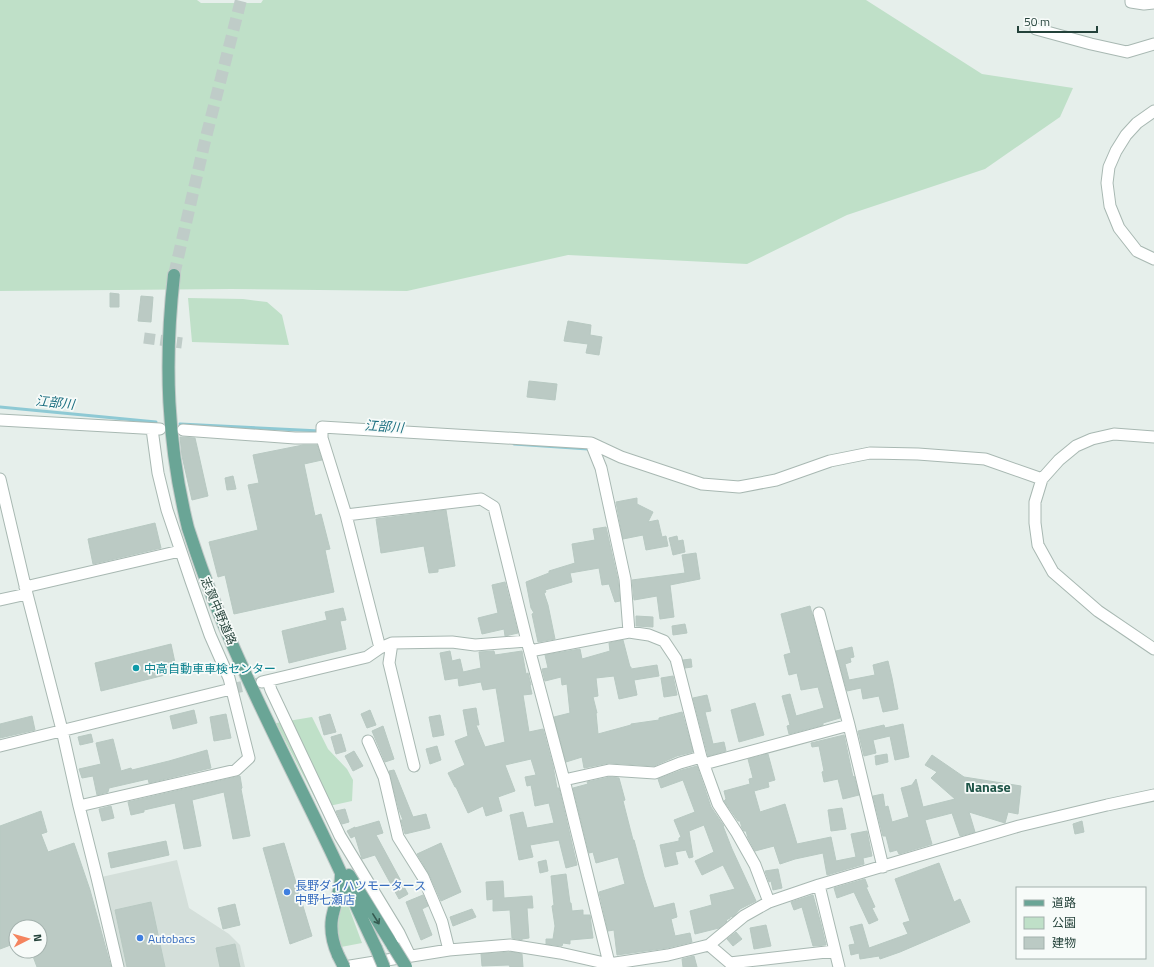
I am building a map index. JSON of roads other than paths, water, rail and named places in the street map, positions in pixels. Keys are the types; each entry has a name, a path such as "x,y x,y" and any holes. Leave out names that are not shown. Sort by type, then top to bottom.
{"main road":[{"name":"志賀中野道路","path":"174,275 168,343 168,400 175,462 188,529 206,582 263,713 325,839 384,967"},
{"path":"325,839 393,946 408,961"},
{"path":"341,874 341,885 332,919 332,939 344,967"}],"street":[{"path":"1131,0 1131,2 1144,4 1154,3"},
{"path":"1036,29 1127,52 1154,44"},
{"path":"1154,111 1137,123 1126,135 1116,151 1109,167 1107,183 1110,206 1119,228 1137,251 1154,259"},
{"path":"0,420 156,429 158,473 167,510 210,634 229,678 249,758 236,770 79,806"},
{"path":"380,648 346,515 322,438 322,427 592,442 621,457 702,484 739,487 776,480 830,461 870,453 918,454 985,459 1042,479"},
{"path":"183,430 296,438 322,438"},
{"path":"1154,437 1114,434 1092,439 1076,446 1058,460 1042,479 1035,502 1034,523 1038,544 1053,572 1098,611 1154,649"},
{"path":"592,442 601,468 625,579 629,632"},
{"path":"0,479 26,591 98,878 118,967"},
{"path":"346,515 481,499 494,507 564,780 609,965"},
{"path":"0,600 26,591 180,551"},
{"path":"819,614 849,725 883,867"},
{"path":"408,961 399,933 340,836 271,690 265,682 367,656 392,643 452,642 475,645 529,646 629,632 649,635 664,641 676,658 703,760 718,804 755,865 769,902"},
{"path":"392,643 389,663 414,766"},
{"path":"0,746 232,689"},
{"path":"564,780 608,770 655,772 680,763 703,760 849,725"},
{"path":"368,740 384,777 398,837 423,878 442,922 449,950"},
{"path":"344,967 408,961 449,950 510,945 560,953 609,965 668,955 709,945 744,916 769,902 819,885 1019,826 1154,795"},
{"path":"819,885 839,967"},
{"path":"709,945 730,963 835,951"}],"waterway":[{"name":"江部川","path":"0,407 156,422"},
{"name":"江部川","path":"180,424 320,431"},
{"name":"江部川","path":"514,444 588,449"}],"tunnel":[{"path":"174,275 205,141 241,0"},
{"path":"144,338 182,343"},
{"path":"231,689 258,683"}],"place":[{"name":"中高自動車車検センター","path":"136,668"},
{"name":"長野ダイハツモータース 中野七瀬店","path":"287,892"},
{"name":"Autobacs","path":"140,938"}],"district":[{"name":"Nanase","path":"988,786"}]}
